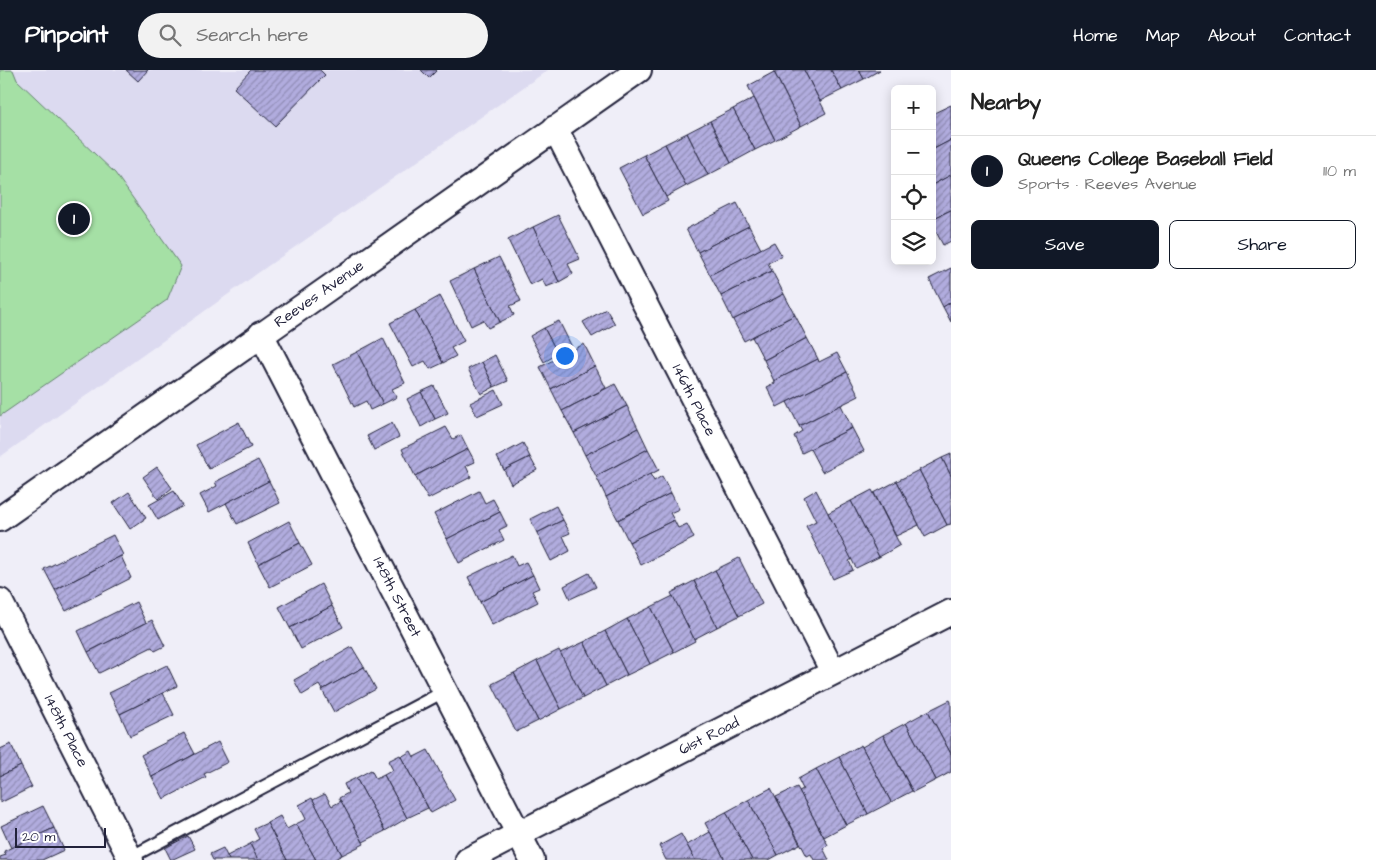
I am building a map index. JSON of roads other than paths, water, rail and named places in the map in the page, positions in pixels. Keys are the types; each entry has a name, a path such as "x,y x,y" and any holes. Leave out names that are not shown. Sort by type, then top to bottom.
{"street":[{"name":"Reeves Avenue","path":"0,519 639,70"},
{"name":"146th Place","path":"556,128 833,672"},
{"name":"148th Street","path":"262,334 532,860"},
{"name":"148th Place","path":"0,601 129,859"},
{"name":"61st Road","path":"468,860 951,612"}],"lane":[{"path":"129,859 445,691"}],"place":[{"name":"Queens College Baseball Field","path":"74,219"}]}
